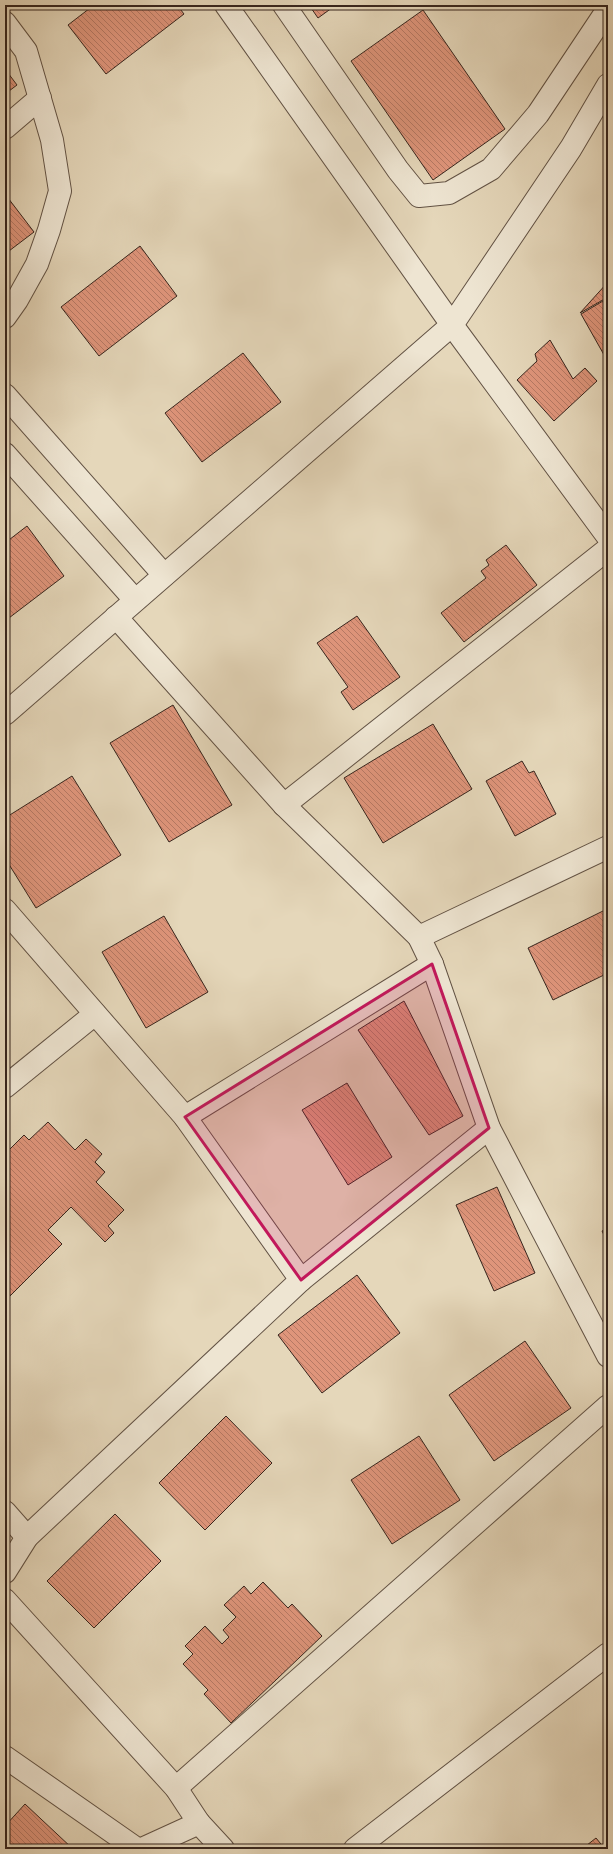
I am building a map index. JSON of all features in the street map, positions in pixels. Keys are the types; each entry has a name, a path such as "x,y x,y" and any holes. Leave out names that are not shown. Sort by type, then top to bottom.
{"street":[{"path":"226,5 452,325 608,537"},
{"path":"284,5 398,170 419,196 450,193 491,169 538,114 608,9"},
{"path":"5,23 26,51 52,140 60,191 37,264 17,300 5,316"},
{"path":"5,714 452,325 571,148 608,85"},
{"path":"5,128 40,98"},
{"path":"5,395 164,575"},
{"path":"5,454 135,600"},
{"path":"284,805 608,549"},
{"path":"116,617 284,805 419,936 432,964 489,1128 607,1350"},
{"path":"419,936 608,847"},
{"path":"5,910 185,1117 301,1280"},
{"path":"185,1117 432,964"},
{"path":"5,1087 95,1014"},
{"path":"5,1572 27,1537 301,1280 489,1128"},
{"path":"176,1788 608,1406"},
{"path":"5,1512 27,1537"},
{"path":"5,1600 176,1788 199,1823 223,1849"},
{"path":"355,1849 608,1654"},
{"path":"5,1757 137,1849"},
{"path":"142,1849 199,1823"}],"highlighted area":[{"path":"432,964 489,1128 301,1280 185,1117"}],"building":[{"path":"94,5 177,5 184,14 106,74 68,25"},
{"path":"309,5 336,5 318,18"},
{"path":"423,10 505,129 433,180 351,61"},
{"path":"5,69 17,85 5,94"},
{"path":"5,194 34,232 5,254"},
{"path":"140,246 177,296 99,356 61,307"},
{"path":"608,282 608,297 580,313"},
{"path":"608,298 608,362 581,314"},
{"path":"550,340 573,379 585,368 597,381 554,421 517,380 537,361 535,354"},
{"path":"243,353 281,402 202,462 165,413"},
{"path":"27,526 64,576 5,621 5,543"},
{"path":"506,545 537,585 464,642 441,613 486,578 481,571 489,565 486,560"},
{"path":"357,616 400,677 353,710 341,692 348,687 317,643"},
{"path":"173,705 232,805 169,842 110,743"},
{"path":"433,724 472,789 383,843 344,778"},
{"path":"522,761 529,773 534,771 556,814 515,836 486,781"},
{"path":"72,776 121,855 36,908 5,858 5,818"},
{"path":"605,910 608,915 608,973 553,1000 528,948"},
{"path":"164,916 208,992 146,1028 102,952"},
{"path":"404,1001 463,1116 429,1135 358,1030"},
{"path":"347,1083 392,1157 348,1185 302,1110"},
{"path":"48,1122 75,1150 86,1139 102,1154 95,1162 105,1172 96,1182 124,1210 108,1226 114,1233 105,1242 71,1207 48,1230 62,1244 5,1301 5,1154 24,1135 29,1140"},
{"path":"497,1187 535,1273 494,1291 456,1205"},
{"path":"608,1228 608,1243 602,1231"},
{"path":"357,1275 400,1333 322,1393 278,1335"},
{"path":"525,1341 571,1408 494,1461 449,1395"},
{"path":"226,1416 272,1463 205,1530 159,1483"},
{"path":"419,1436 460,1500 392,1544 351,1480"},
{"path":"115,1514 161,1561 94,1628 47,1581"},
{"path":"263,1582 288,1608 292,1604 322,1636 231,1723 204,1694 208,1690 183,1664 193,1654 185,1646 205,1626 222,1644 229,1637 223,1630 236,1617 224,1605 244,1586 251,1594"},
{"path":"25,1804 73,1849 5,1849 5,1826"},
{"path":"596,1838 605,1849 582,1849"}]}
